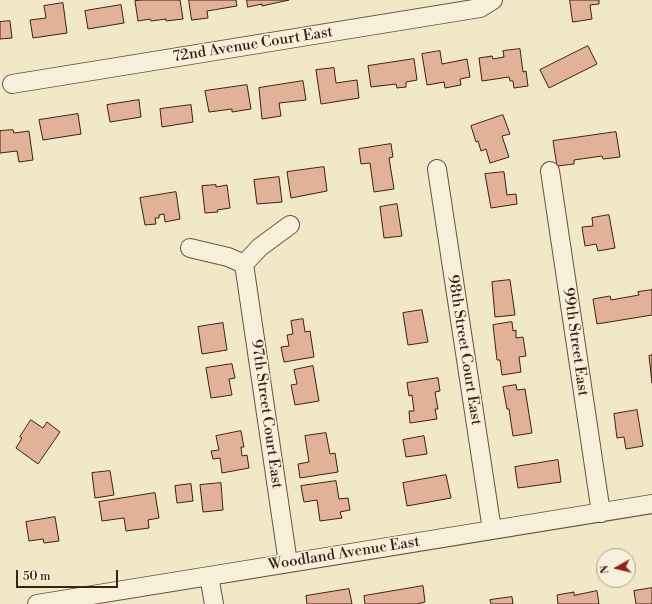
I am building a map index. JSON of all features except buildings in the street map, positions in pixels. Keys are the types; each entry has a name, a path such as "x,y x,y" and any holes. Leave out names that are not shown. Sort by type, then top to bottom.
{"street":[{"name":"72nd Avenue Court East","path":"12,84 480,8 493,0"},
{"name":"98th Street Court East","path":"437,169 492,530"},
{"name":"99th Street East","path":"550,171 601,513"},
{"path":"190,248 228,257 244,264 260,247 290,225"},
{"name":"97th Street Court East","path":"244,264 288,563"},
{"name":"Woodland Avenue East","path":"37,604 652,504"},
{"path":"209,576 214,604"}]}
